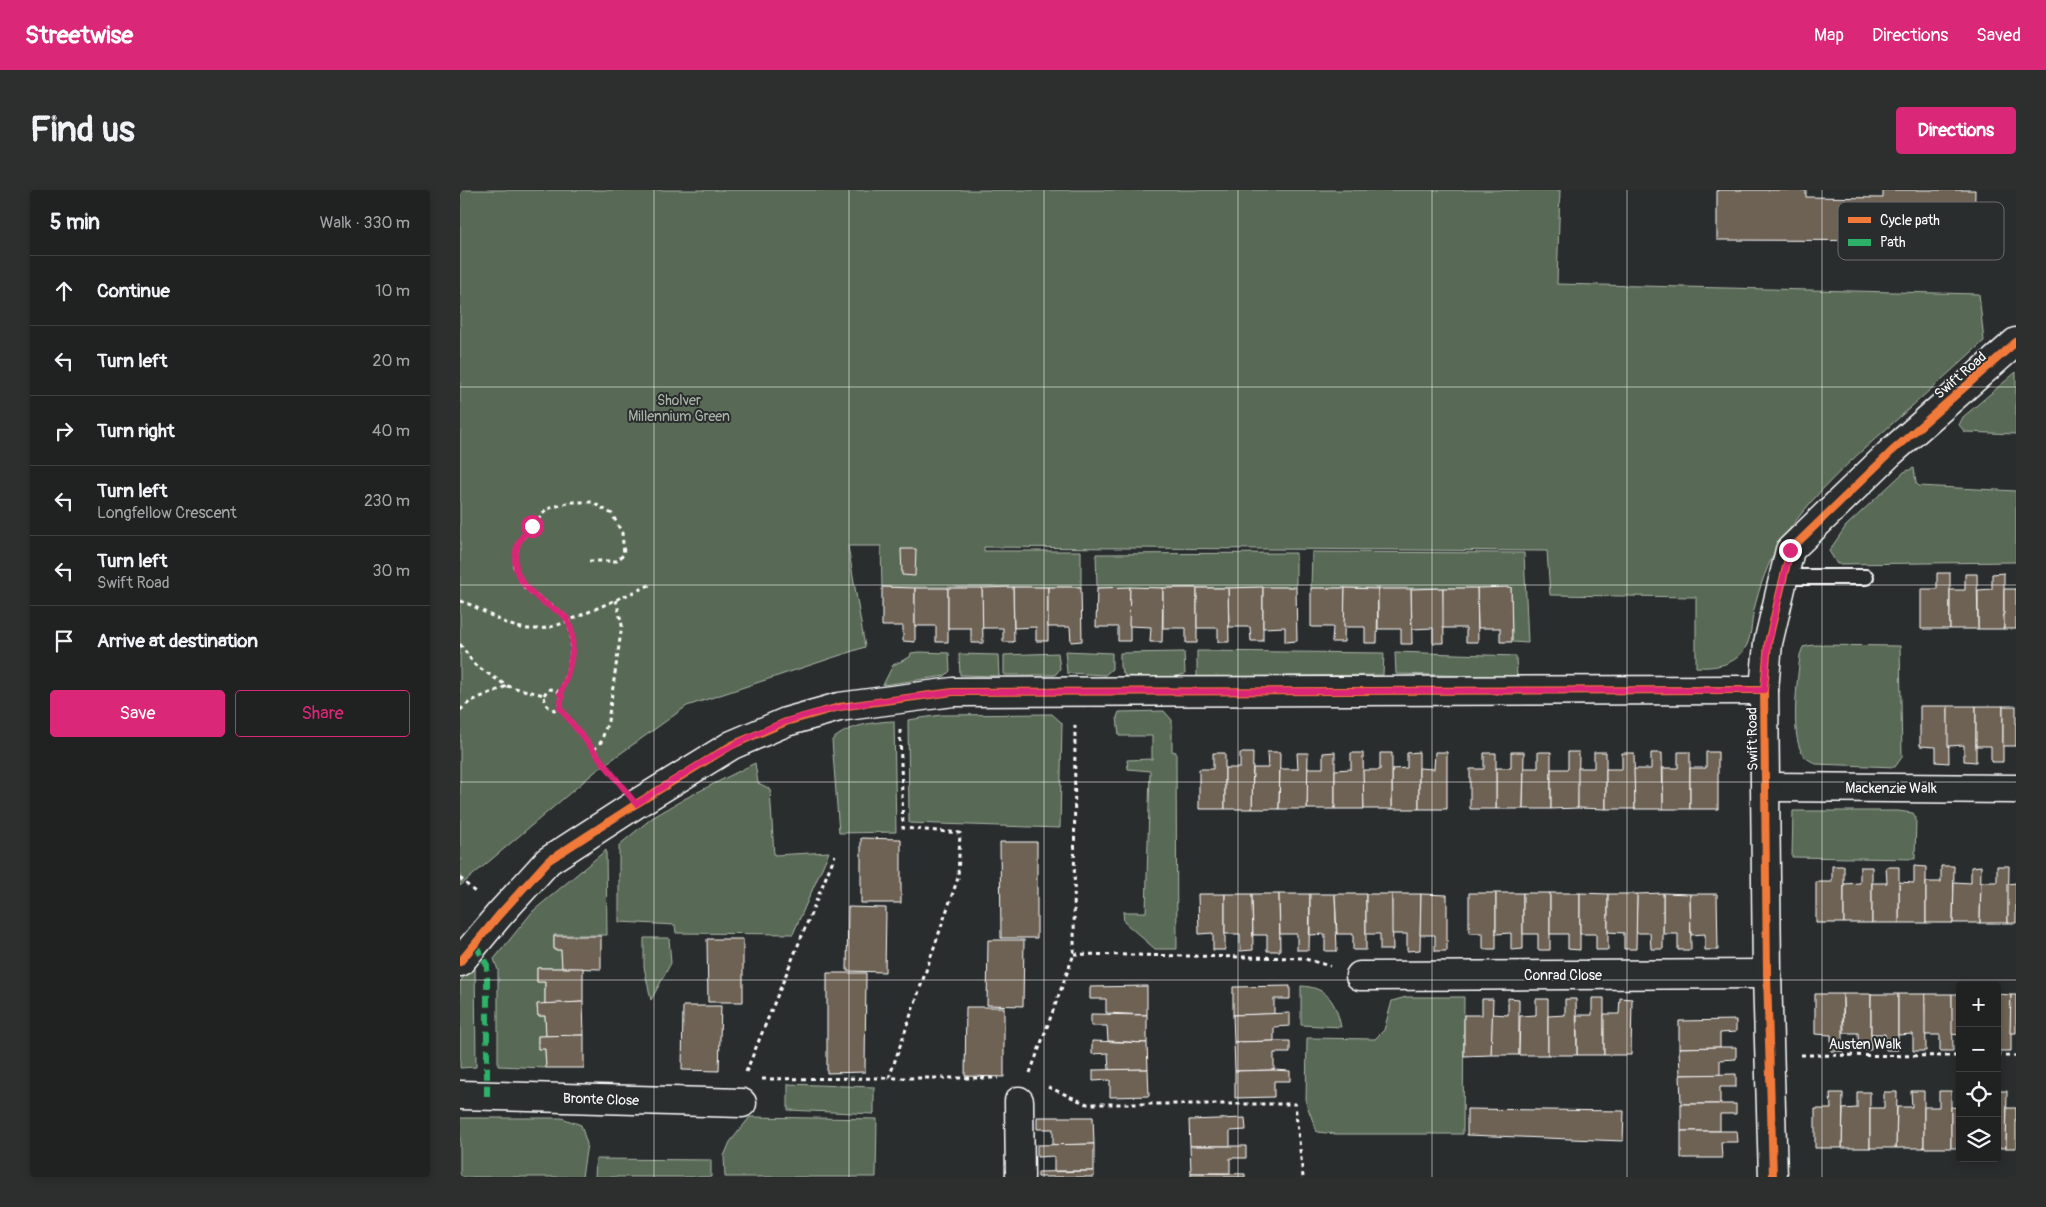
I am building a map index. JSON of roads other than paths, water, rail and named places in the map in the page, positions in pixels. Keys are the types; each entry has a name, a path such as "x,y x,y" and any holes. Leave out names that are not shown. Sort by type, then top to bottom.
{"street":[{"name":"Swift Road","path":"1773,1177 1767,974 1764,690 1768,643 1782,577 1790,550 1891,452 2016,342"},
{"path":"460,962 548,861 732,745 786,722 839,707 953,692 1764,690"},
{"name":"Mackenzie Walk","path":"1766,787 2016,788"},
{"name":"Conrad Close","path":"1360,976 1767,974"},
{"path":"1020,1177 1023,1090"},
{"name":"Bronte Close","path":"460,1095 743,1091"}],"lane":[{"path":"1782,577 1866,577"}],"park label":[{"name":"Sholver Millennium Green","path":"679,408"}]}
